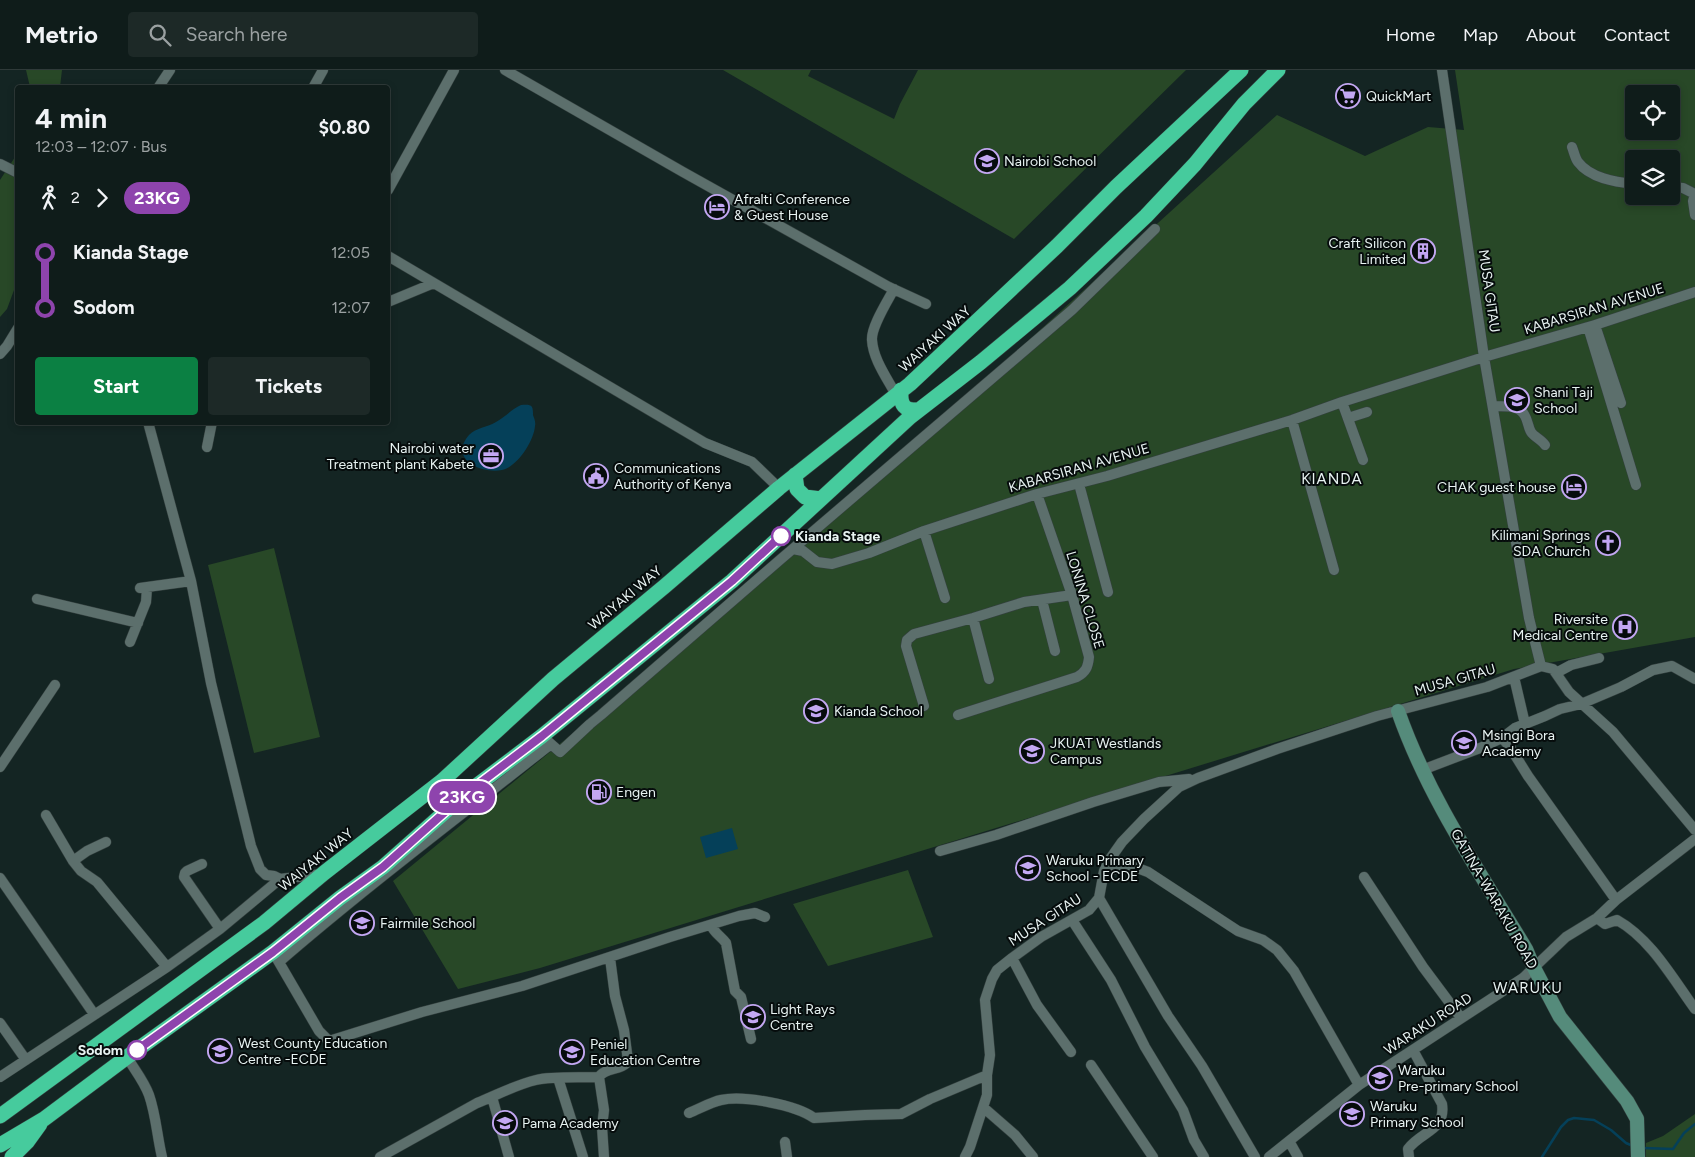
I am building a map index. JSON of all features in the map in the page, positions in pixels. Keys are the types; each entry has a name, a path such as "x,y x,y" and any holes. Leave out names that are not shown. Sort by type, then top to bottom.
{"highway":[{"name":"WAIYAKI WAY","path":"0,1116 256,929 442,781 553,679 673,580 779,488 899,393 1058,246 1116,187 1241,70"},
{"path":"0,1145 44,1119 127,1057 276,957 340,898 383,867 463,796 547,740 732,581 919,410 981,362 1070,288 1146,216 1195,164 1244,104 1278,70"},
{"path":"899,393 905,407 909,411 919,410"},
{"path":"795,476 797,489 805,497 821,499"},
{"path":"12,1157 27,1142 44,1119"}],"street":[{"path":"160,85 170,70"},
{"path":"315,85 323,70"},
{"path":"390,186 454,70"},
{"path":"505,70 683,172 894,289 926,304"},
{"name":"MUSA GITAU","path":"965,1157 970,1148 987,1095 990,1055 985,1000 992,979 998,970 1012,958 1041,938 1089,910 1099,898 1104,871 1122,842 1179,787 1198,778 1277,749 1398,711 1488,687 1541,666 1529,618 1484,357 1442,70"},
{"path":"1572,147 1576,160 1589,171 1611,180 1625,182"},
{"path":"0,164 15,172"},
{"path":"1680,188 1695,194 1693,201 1695,215"},
{"path":"547,740 560,752 590,724 1072,310 1155,229"},
{"path":"390,257 705,443 752,462 779,488"},
{"path":"390,301 434,283"},
{"path":"894,289 871,338 876,358 899,393"},
{"name":"KABARSIRAN AVENUE","path":"793,549 803,551 817,562 832,564 869,553 924,531 1037,494 1078,484 1292,420 1342,402 1484,357 1591,326 1695,292"},
{"path":"1591,326 1621,403"},
{"path":"1591,326 1636,485"},
{"path":"0,354 15,333"},
{"path":"1342,402 1363,460"},
{"path":"1493,406 1512,407 1520,410 1527,419 1531,433 1541,440 1544,445"},
{"path":"1348,418 1367,412"},
{"path":"1292,420 1334,570"},
{"path":"149,425 191,580 211,683 251,846 260,869 266,875 280,879"},
{"path":"207,447 211,425"},
{"path":"1078,484 1108,592"},
{"name":"LONINA CLOSE","path":"958,715 1078,677 1088,667 1089,657 1072,595 1037,494"},
{"path":"924,531 945,598"},
{"path":"781,536 793,549"},
{"path":"130,642 146,602 144,588 191,580"},
{"path":"924,706 906,646 907,640 914,634 1024,602 1072,595"},
{"path":"37,599 138,623"},
{"path":"1042,600 1055,651"},
{"path":"973,618 989,679"},
{"path":"1556,673 1571,665 1599,658"},
{"path":"1541,666 1553,670 1569,692 1613,732 1695,830"},
{"path":"1422,770 1502,738 1515,728 1560,709 1581,704 1664,667 1672,666 1695,678"},
{"path":"1514,677 1525,724"},
{"path":"0,767 55,686"},
{"name":"GATINA-WARAKU ROAD","path":"1398,711 1422,770 1463,846 1526,949 1560,1017 1636,1115 1638,1157"},
{"path":"1502,738 1616,900"},
{"path":"940,851 996,835 1159,782 1198,778"},
{"path":"46,815 73,861 81,871 97,882 167,967"},
{"name":"WARAKU ROAD","path":"1269,1157 1359,1085 1523,978 1533,966 1566,937 1597,918 1616,900 1695,839"},
{"path":"73,861 87,851 106,842"},
{"path":"202,864 187,871 184,877 220,929"},
{"path":"1104,871 1132,866 1148,872 1238,931 1263,940 1277,950 1294,971 1359,1085"},
{"path":"0,1077 167,967 220,929 280,879 324,873"},
{"path":"1364,876 1423,967 1461,1018"},
{"path":"0,878 94,1014"},
{"path":"1099,898 1168,1016 1202,1066 1255,1157"},
{"path":"276,957 319,1031 329,1041 422,1012 522,986 711,925 754,913 765,917"},
{"path":"1597,918 1605,924 1617,920 1629,927 1652,950 1695,1009"},
{"path":"1072,920 1111,980 1145,1048 1183,1110 1194,1140 1204,1157"},
{"path":"711,925 713,931 722,937 726,943 735,992 741,997 751,1039"},
{"path":"380,1157 477,1103 514,1086 538,1079 599,1077 602,1073 626,1064 628,1061 624,1030 615,996 610,958"},
{"path":"1012,958 1037,1005 1071,1052"},
{"path":"0,1023 26,1060"},
{"path":"1408,1157 1408,1149 1411,1144 1438,1124 1443,1112 1442,1104 1413,1050"},
{"path":"127,1057 148,1092 162,1157"},
{"path":"1091,1065 1153,1157"},
{"path":"689,1114 721,1100 734,1099 786,1106 806,1112 814,1118 865,1114 900,1114 987,1075"},
{"path":"599,1077 603,1098 602,1140 604,1157"},
{"path":"558,1078 583,1157"},
{"path":"492,1097 509,1157"},
{"path":"984,1108 1015,1135 1033,1157"},
{"path":"1289,1140 1298,1157"},
{"path":"785,1142 787,1157"}],"green space":[{"path":"26,70 62,70 60,85 30,85"},
{"name":"Nairobi School","path":"723,70 811,70 808,76 894,119 918,70 1186,70 1014,239"},
{"path":"1455,70 1695,70 1695,637 1514,669 540,968 458,989 393,881 814,535 1277,115 1365,156 1428,127 1464,130"},
{"path":"15,157 15,287 7,309 0,317 0,180"},
{"path":"274,548 320,737 254,753 208,565"},
{"path":"908,870 933,937 828,966 793,904"},
{"path":"1695,1114 1695,1157 1646,1157 1646,1143 1663,1136"}],"water":[{"path":"521,405 532,407 535,425 532,439 519,459 508,468 494,471 485,470 470,463 462,451 469,435 496,422"},
{"path":"732,828 738,849 706,858 700,837"}],"waterway":[{"path":"1542,1157 1561,1127 1568,1120 1574,1118 1594,1120 1633,1146"},
{"path":"1643,1148 1673,1149 1684,1133 1695,1124"}],"bus line":[{"name":"23KG","path":"137,1050 273,952 340,898 383,867 463,796 542,736 732,581 781,536"}],"place":[{"name":"QuickMart","path":"1348,96"},
{"name":"Nairobi School","path":"987,161"},
{"name":"Afralti Conference & Guest House","path":"717,207"},
{"name":"Craft Silicon Limited","path":"1423,251"},
{"name":"Shani Taji School","path":"1517,400"},
{"name":"Nairobi water Treatment plant Kabete","path":"491,456"},
{"name":"Communications Authority of Kenya","path":"596,476"},
{"name":"CHAK guest house","path":"1574,487"},
{"name":"Kianda Stage","path":"781,536"},
{"name":"Kilimani Springs SDA Church","path":"1608,543"},
{"name":"Riversite Medical Centre","path":"1625,627"},
{"name":"Kianda School","path":"816,711"},
{"name":"Msingi Bora Academy","path":"1464,743"},
{"name":"JKUAT Westlands Campus","path":"1032,751"},
{"name":"Engen","path":"599,792"},
{"name":"Waruku Primary School - ECDE","path":"1028,868"},
{"name":"Fairmile School","path":"362,923"},
{"name":"Light Rays Centre","path":"753,1017"},
{"name":"Sodom","path":"137,1050"},
{"name":"West County Education Centre -ECDE","path":"220,1051"},
{"name":"Peniel Education Centre","path":"572,1052"},
{"name":"Waruku Pre-primary School","path":"1380,1078"},
{"name":"Waruku Primary School","path":"1352,1114"},
{"name":"Pama Academy","path":"505,1123"}],"district":[{"name":"KIANDA","path":"1332,479"},
{"name":"WARUKU","path":"1528,988"}]}
